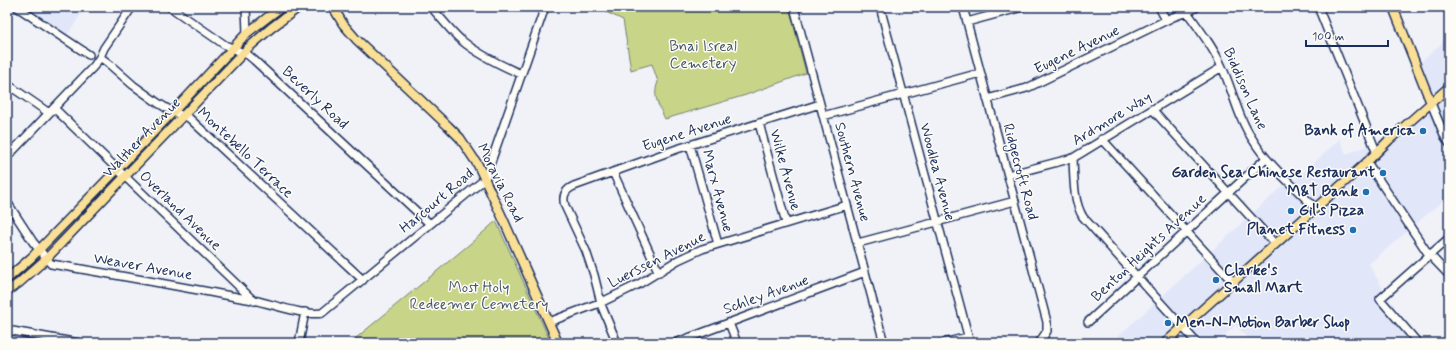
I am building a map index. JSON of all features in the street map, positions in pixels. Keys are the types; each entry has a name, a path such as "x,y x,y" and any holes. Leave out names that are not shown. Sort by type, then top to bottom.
{"main road":[{"name":"Walther Avenue","path":"7,279 21,268 39,250 173,112 247,33 281,7"},
{"name":"Walther Avenue","path":"7,291 19,283 46,258 243,53 271,28 299,7"},
{"name":"Moravia Road","path":"333,7 343,24 356,39 460,138 472,155 558,343"},
{"path":"1393,7 1431,103"},
{"path":"1165,343 1366,162 1376,151 1449,87"}],"street":[{"path":"17,7 89,55"},
{"path":"7,157 94,66 100,58 104,48 132,7"},
{"name":"Beverly Road","path":"170,7 233,49 248,55 430,224"},
{"path":"246,7 247,33"},
{"path":"432,7 454,33 469,46 489,59 521,74"},
{"name":"Harcourt Road","path":"305,312 317,314 325,312 484,179 545,7"},
{"name":"Southern Avenue","path":"794,7 866,272 883,343"},
{"name":"Woodlea Avenue","path":"880,7 969,340"},
{"name":"Ridgecroft Road","path":"963,7 1047,322 1047,331 1039,343"},
{"path":"967,22 1022,7"},
{"path":"1159,7 1166,20"},
{"name":"Eugene Avenue","path":"987,99 1027,88 1166,20 1197,7"},
{"path":"1318,7 1376,151"},
{"name":"Biddison Lane","path":"1187,12 1212,48 1222,67 1252,140 1266,159 1315,208"},
{"name":"Montebello Terrace","path":"100,58 133,85 173,112 189,118 363,280"},
{"name":"Ardmore Way","path":"1008,175 1073,158 1222,67"},
{"path":"823,116 980,73"},
{"name":"Overland Avenue","path":"7,84 52,110 118,169 254,300"},
{"path":"1431,103 1449,143"},
{"name":"Eugene Avenue","path":"602,302 588,257 565,206 564,193 569,188 690,145 820,104"},
{"path":"1152,109 1275,244"},
{"name":"Wilke Avenue","path":"759,123 786,223"},
{"path":"1102,139 1234,282"},
{"name":"Marx Avenue","path":"690,145 718,244"},
{"path":"1073,158 1076,199 1080,214 1197,343"},
{"name":"Benton Heights Avenue","path":"1088,322 1263,161"},
{"path":"1366,162 1430,255 1449,275"},
{"path":"614,172 659,273"},
{"path":"858,243 1014,201"},
{"name":"Weaver Avenue","path":"7,202 39,250 51,264 254,300 305,312"},
{"name":"Luerssen Avenue","path":"549,322 602,302 659,273 690,254 718,244 847,205"},
{"path":"1418,343 1380,299 1449,238"},
{"name":"Schley Avenue","path":"675,343 866,272"},
{"path":"602,302 602,306 617,343"},
{"path":"299,343 305,312"},
{"path":"729,323 737,343"},
{"path":"7,330 79,343"},
{"path":"943,343 969,340"}],"shaded area":[{"path":"22,7 86,7 66,37"},
{"path":"1449,37 1449,205 1444,200 1369,264 1407,331 1417,343 1251,343 1236,325 1216,343 1111,343 1288,181 1291,184 1340,139 1346,154 1372,144 1375,153 1431,103 1416,66"}],"green space":[{"name":"Bnai Isreal Cemetery","path":"602,7 789,7 806,73 746,95 665,119 657,101 656,87 658,82 652,64 631,70 623,20 606,12"},
{"name":"Most Holy Redeemer Cemetery","path":"496,221 551,343 350,343 471,243"}],"place":[{"name":"Bank of America","path":"1423,131"},
{"name":"Garden Sea Chinese Restaurant","path":"1383,173"},
{"name":"M&T Bank","path":"1366,192"},
{"name":"Gil's Pizza","path":"1291,211"},
{"name":"Planet Fitness","path":"1353,230"},
{"name":"Clarke's Small Mart","path":"1216,280"},
{"name":"Men-N-Motion Barber Shop","path":"1168,323"}]}
